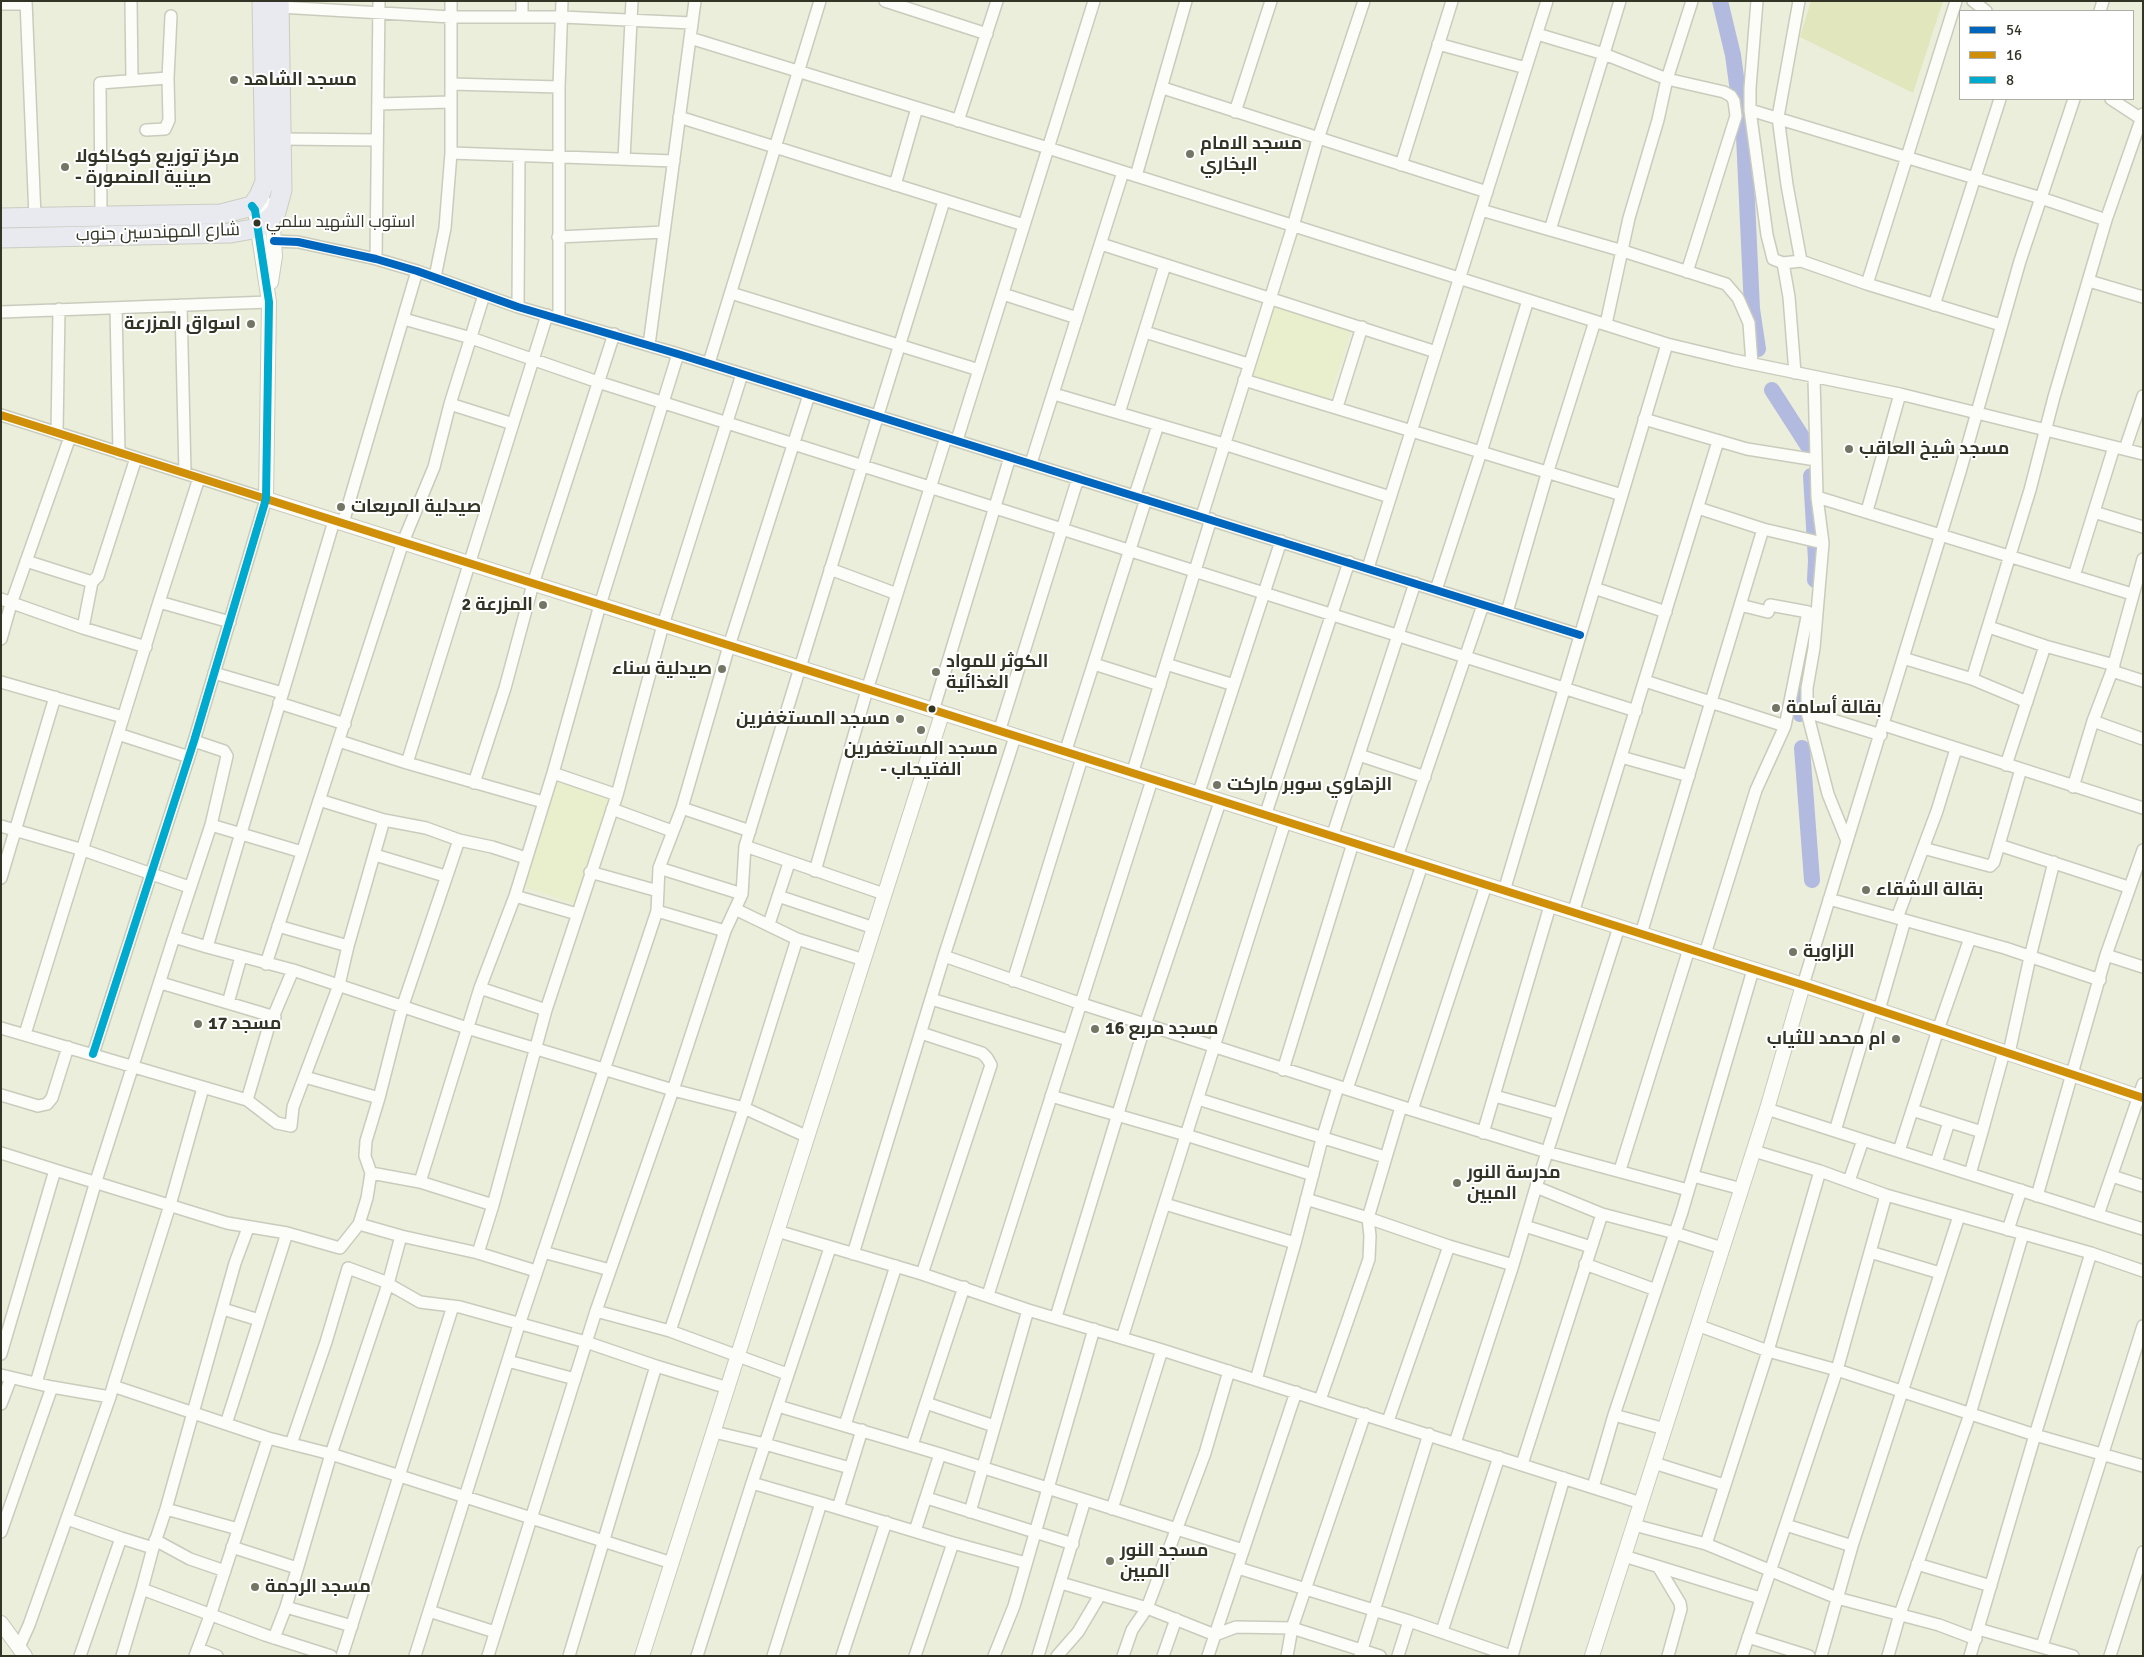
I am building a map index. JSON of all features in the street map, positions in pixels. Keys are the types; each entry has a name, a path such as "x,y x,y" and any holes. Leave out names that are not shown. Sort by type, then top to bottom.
{"highway":[{"path":"265,222 276,212 282,190 282,139 273,3"},
{"path":"255,201 265,182 273,3"},
{"name":"شارع المهندسين جنوب","path":"1,218 221,214 244,209 255,201"},
{"name":"شارع المهندسين جنوب","path":"1,238 231,233 265,222"}],"street":[{"path":"131,1 132,80"},
{"path":"435,277 445,228 451,153 451,1"},
{"path":"522,1 522,16"},
{"path":"559,318 558,157 562,1"},
{"path":"624,159 632,1"},
{"path":"648,345 695,1"},
{"path":"709,363 820,1"},
{"path":"885,1 912,6 987,34"},
{"path":"958,121 997,1"},
{"path":"814,872 867,690 931,486 979,370 1094,1"},
{"path":"1136,176 1186,1"},
{"path":"1235,112 1271,1"},
{"path":"1132,774 1195,570 1224,444 1248,364 1293,226 1318,139 1364,1"},
{"path":"1401,165 1452,1"},
{"path":"1368,568 1547,1"},
{"path":"1550,230 1620,1"},
{"path":"1507,612 1547,474 1601,323 1623,251 1629,218 1658,120 1667,79 1692,1"},
{"path":"1757,1 1750,110 1772,259 1783,263 1801,261 1867,284 2001,325"},
{"path":"1800,1 1778,117 1787,185 1801,261"},
{"path":"1867,284 1956,1"},
{"path":"1973,1 1985,10"},
{"path":"1,4 26,3 35,218"},
{"path":"273,3 379,7 451,17 562,16 692,23"},
{"path":"376,259 379,7"},
{"path":"146,130 165,129 169,120 168,78 171,16"},
{"path":"1537,34 1604,54 1667,79 1724,92 1731,96 1736,108 1736,116 1686,272"},
{"path":"690,38 1048,148 1667,344 1752,364 1900,394 2143,454"},
{"path":"1438,44 1526,68"},
{"path":"101,216 100,83 168,78"},
{"path":"450,84 559,87"},
{"path":"1162,88 1487,192"},
{"path":"1934,305 2000,100"},
{"path":"1592,1656 1754,1151 1802,985 1942,534 2001,325 2074,100"},
{"path":"1972,679 2010,556 2054,396 2106,220 2142,118 2113,100"},
{"path":"378,104 451,102"},
{"path":"895,185 917,108"},
{"path":"1750,110 1907,156 2106,220"},
{"path":"680,118 1024,225"},
{"path":"282,139 377,140"},
{"path":"451,153 674,162"},
{"path":"518,307 519,157"},
{"path":"1032,464 1124,172"},
{"path":"93,1054 194,741 266,499 269,296 265,202 255,201"},
{"path":"488,1656 596,1311 673,1090 725,931 742,894 745,846 944,201"},
{"path":"1481,210 1623,251 1726,284 1738,298 1749,323 1752,364"},
{"path":"265,222 274,241 274,270 269,296"},
{"path":"558,237 664,232"},
{"path":"274,241 298,242 376,259 417,271 518,307 709,363 1349,562 1580,636"},
{"path":"1101,244 1436,352"},
{"path":"1783,263 1789,297 1795,373"},
{"path":"1119,413 1165,265"},
{"path":"208,947 281,698 365,442 404,319 417,271"},
{"path":"2089,281 2143,297"},
{"path":"731,293 901,344 979,370"},
{"path":"1003,294 1077,318"},
{"path":"266,964 403,542 434,467 450,404 484,295"},
{"path":"1,312 181,305 269,296"},
{"path":"1436,590 1528,300"},
{"path":"181,305 185,473"},
{"path":"116,308 119,453"},
{"path":"57,433 56,391 59,309"},
{"path":"407,764 468,563 547,315"},
{"path":"404,319 471,338 598,382 862,464 1636,711"},
{"path":"1337,407 1362,327"},
{"path":"1145,332 1248,364"},
{"path":"474,783 505,688 533,584 614,334"},
{"path":"1504,891 1667,344"},
{"path":"420,1182 480,988 515,896 553,773 600,605 678,354"},
{"path":"478,1253 493,1204 534,1048 612,809 663,625 742,374"},
{"path":"1814,377 1818,497 1823,543 1807,712 1828,794 1847,841"},
{"path":"1244,380 1337,407 1547,474 1622,495"},
{"path":"415,1656 536,1271 657,911 659,868 682,808 729,646 809,394"},
{"path":"1054,394 1224,444 1390,497"},
{"path":"1867,511 1900,394"},
{"path":"2074,576 2094,512 2143,396"},
{"path":"450,404 513,424"},
{"path":"2,418 185,473 937,713 1705,954 2072,1074 2141,1093 2098,1215"},
{"path":"1644,419 1747,449 1816,460"},
{"path":"1065,753 1130,549 1140,497 1158,425"},
{"path":"1,639 6,602 26,561 70,437"},
{"path":"1573,913 1718,441"},
{"path":"646,1654 672,1563 737,1356 874,928 1010,457"},
{"path":"83,628 92,582 98,576 136,458"},
{"path":"25,1034 199,478"},
{"path":"999,732 1078,478"},
{"path":"1818,497 2132,594"},
{"path":"1698,508 1763,529 1823,543"},
{"path":"2094,512 2143,527"},
{"path":"1641,934 1763,529"},
{"path":"1198,795 1281,541"},
{"path":"2073,787 2093,721 2113,668 2143,559"},
{"path":"26,561 92,582"},
{"path":"1265,816 1349,562"},
{"path":"830,569 897,594"},
{"path":"1332,837 1415,583"},
{"path":"1594,588 1666,612"},
{"path":"6,602 146,647"},
{"path":"159,602 230,622"},
{"path":"1397,857 1483,605"},
{"path":"1705,954 1756,790 1785,726 1808,612 1770,605 1768,612 1740,605"},
{"path":"1989,627 2113,668 2143,681"},
{"path":"2006,765 2045,646"},
{"path":"1903,658 1972,679 2027,702"},
{"path":"1094,664 1160,685"},
{"path":"1166,664 1234,685"},
{"path":"214,672 345,724"},
{"path":"1645,681 1785,726"},
{"path":"1,682 123,717"},
{"path":"1,878 55,697"},
{"path":"1807,712 1956,749 2143,808"},
{"path":"2093,721 2143,739"},
{"path":"118,734 189,757"},
{"path":"853,1254 944,956 1015,737"},
{"path":"36,1383 96,1181 210,826 226,754 194,741"},
{"path":"339,741 407,764 543,802"},
{"path":"1835,1131 1876,1009 1901,919 1956,749"},
{"path":"1359,755 1424,777"},
{"path":"1622,757 1689,776"},
{"path":"1013,980 1082,758"},
{"path":"1923,848 1990,866 1999,845 2021,770"},
{"path":"553,773 616,795"},
{"path":"988,1296 1079,1003 1152,780"},
{"path":"319,800 384,820 426,828 458,840 492,847 526,858"},
{"path":"1056,1317 1145,1025 1220,802"},
{"path":"682,808 750,831"},
{"path":"612,809 672,831"},
{"path":"1,1028 247,1100 277,1123 291,1126 293,1107 339,985 348,946 384,820"},
{"path":"1122,1338 1285,822"},
{"path":"1,826 83,850 189,887"},
{"path":"210,826 302,852"},
{"path":"340,1248 359,1224 367,1198 371,1173 365,1149 402,1008 458,840"},
{"path":"1282,1070 1353,844"},
{"path":"1999,845 2128,887"},
{"path":"745,846 814,872 884,894"},
{"path":"2037,1196 2106,955 2128,887 2143,850"},
{"path":"375,855 445,876"},
{"path":"1970,1174 2007,1052 2054,862"},
{"path":"769,924 789,863"},
{"path":"1256,1380 1322,1139 1422,865"},
{"path":"659,868 742,894"},
{"path":"590,872 658,891"},
{"path":"1320,1400 1369,1258 1370,1236 1368,1218 1385,1157 1406,1108 1486,885"},
{"path":"515,896 577,914"},
{"path":"778,896 874,928"},
{"path":"1829,899 1970,938 2100,980"},
{"path":"1483,1133 1550,906"},
{"path":"735,909 769,924 796,939 864,960"},
{"path":"657,911 725,931"},
{"path":"278,926 348,946"},
{"path":"1455,1443 1619,927"},
{"path":"174,937 293,970 402,1008 673,1090 744,1108 808,1136"},
{"path":"1899,1151 1970,938"},
{"path":"670,1331 744,1108 796,939"},
{"path":"1620,1170 1689,949"},
{"path":"2106,955 2143,968"},
{"path":"944,956 1282,1070 1547,1152 1620,1170 1688,1190"},
{"path":"228,1003 241,957"},
{"path":"247,1100 268,1029 275,1017 293,970"},
{"path":"1593,1487 1614,1415 1693,1176 1753,970"},
{"path":"161,983 275,1017"},
{"path":"480,988 546,1010"},
{"path":"931,999 1068,1040"},
{"path":"921,1033 982,1053 991,1065 922,1274"},
{"path":"1,1095 38,1106 47,1104 52,1098 68,1047"},
{"path":"305,1077 379,1098"},
{"path":"22,1651 111,1391 170,1205 203,1088"},
{"path":"1051,1096 1118,1114 1312,1175"},
{"path":"1495,1096 1559,1114"},
{"path":"1198,1099 1385,1157"},
{"path":"1767,1109 2143,1229"},
{"path":"1912,1110 1982,1132"},
{"path":"1936,1163 1949,1122"},
{"path":"1849,1182 1863,1140"},
{"path":"1754,1151 1820,1171 1886,1195 2091,1253 2143,1272"},
{"path":"1,1153 248,1228 287,1233 340,1248 345,1256 348,1268 326,1342 291,1444"},
{"path":"1,1354 55,1170"},
{"path":"1706,1544 1768,1351 1820,1171"},
{"path":"371,1173 420,1182 493,1204"},
{"path":"1693,1176 1742,1189"},
{"path":"2112,1176 2143,1186"},
{"path":"1536,1186 1602,1214 1675,1233 1722,1248"},
{"path":"2008,1230 2021,1190"},
{"path":"1742,1656 1837,1370 1886,1195"},
{"path":"1306,1199 1513,1265"},
{"path":"1165,1204 1295,1243"},
{"path":"1522,1464 1602,1214"},
{"path":"1820,1656 1852,1546 1959,1216"},
{"path":"359,1224 401,1236 478,1253 536,1271"},
{"path":"1525,1226 1591,1247"},
{"path":"122,1656 166,1509 192,1412 224,1309 235,1263 248,1228"},
{"path":"777,1231 964,1287 1028,1310 1094,1328 1641,1503"},
{"path":"226,1424 287,1233"},
{"path":"1888,1656 1900,1614 1970,1414 2023,1234"},
{"path":"274,1638 286,1607 331,1454 388,1284 401,1236"},
{"path":"1388,1422 1449,1246"},
{"path":"697,1656 787,1374 830,1248"},
{"path":"543,1252 610,1270"},
{"path":"1870,1252 1940,1273"},
{"path":"1970,1656 2034,1435 2091,1253"},
{"path":"1585,1264 1656,1290"},
{"path":"845,1425 896,1266"},
{"path":"348,1268 388,1284 420,1302 453,1306 586,1342 728,1388"},
{"path":"912,1445 964,1287"},
{"path":"342,1656 453,1306"},
{"path":"224,1309 259,1320"},
{"path":"970,1512 1028,1310"},
{"path":"596,1311 670,1331 787,1374"},
{"path":"1698,1325 1768,1351 1837,1370 2034,1435 2143,1466"},
{"path":"2042,1646 2143,1326"},
{"path":"994,1656 1014,1606 1094,1328"},
{"path":"1112,1508 1162,1350"},
{"path":"508,1360 575,1379"},
{"path":"569,1656 656,1366"},
{"path":"1124,1656 1132,1630 1148,1608 1175,1528 1205,1452 1229,1371"},
{"path":"1,1404 6,1376 52,1387 111,1391 192,1412 268,1438 331,1454 530,1520 672,1563"},
{"path":"1,1532 52,1387"},
{"path":"1208,1656 1296,1392"},
{"path":"926,1403 994,1426"},
{"path":"778,1406 912,1445 1243,1550"},
{"path":"1287,1656 1292,1628 1365,1414"},
{"path":"1614,1415 1665,1429"},
{"path":"838,1508 862,1430"},
{"path":"714,1432 850,1468"},
{"path":"1361,1653 1429,1434"},
{"path":"218,1656 196,1652 210,1616 268,1438"},
{"path":"916,1531 940,1454"},
{"path":"1442,1631 1499,1457"},
{"path":"1654,1463 1724,1485"},
{"path":"1238,1568 1442,1631 1511,1656 1564,1478"},
{"path":"752,1483 1026,1563"},
{"path":"927,1498 1073,1544"},
{"path":"1038,1656 1085,1500"},
{"path":"773,1656 821,1503"},
{"path":"166,1509 238,1529"},
{"path":"66,1520 121,1538 154,1544 225,1571"},
{"path":"842,1656 886,1522"},
{"path":"1634,1525 1706,1544 1837,1598 1977,1634 2042,1646 2072,1656"},
{"path":"1786,1525 1852,1546"},
{"path":"80,1656 121,1538"},
{"path":"915,1656 953,1543"},
{"path":"232,1547 298,1568"},
{"path":"2110,1656 2143,1552"},
{"path":"1624,1556 1760,1598"},
{"path":"1917,1564 1991,1586"},
{"path":"1660,1568 1680,1603 1668,1656"},
{"path":"1060,1583 1148,1608 1215,1635 1236,1627 1292,1628 1361,1653 1380,1656"},
{"path":"142,1589 210,1616 331,1656"},
{"path":"1057,1656 1078,1632 1100,1595"},
{"path":"286,1607 352,1626"},
{"path":"429,1611 495,1632"},
{"path":"1163,1656 1176,1619"},
{"path":"1398,1656 1410,1621"},
{"path":"1,1623 22,1651"},
{"path":"1748,1637 1809,1656"}],"shaded area":[{"path":"1811,1 1943,1 1913,93 1800,37"},
{"path":"1273,306 1351,330 1329,400 1252,376"},
{"path":"557,779 611,797 576,904 522,886"}],"waterway":[{"path":"1720,1 1733,55 1744,136 1752,309 1758,349"},
{"path":"1772,390 1808,446"},
{"path":"1811,476 1816,560 1815,580"},
{"path":"1800,714 1804,684"},
{"path":"1802,748 1812,880"}],"transit line":[{"name":"8","path":"93,1054 194,741 266,499 269,302 255,210 252,206"},
{"name":"54","path":"274,241 298,242 376,259 417,271 518,307 678,354 1580,635"},
{"name":"16","path":"1,415 1803,985 2143,1098"}],"place":[{"name":"مسجد الشاهد","path":"234,80"},
{"name":"مسجد الامام البخاري","path":"1190,154"},
{"name":"مركز توزيع كوكاكولا - صينية المنصورة","path":"65,167"},
{"name":"استوب الشهيد سلمي","path":"257,223"},
{"name":"اسواق المزرعة","path":"251,324"},
{"name":"مسجد شيخ العاقب","path":"1849,449"},
{"name":"صيدلية المربعات","path":"341,507"},
{"name":"المزرعة 2","path":"543,605"},
{"name":"صيدلية سناء","path":"722,669"},
{"name":"الكوثر للمواد الغذائية","path":"936,672"},
{"name":"بقالة أسامة","path":"1776,708"},
{"name":"مسجد المستغفرين","path":"900,719"},
{"name":"مسجد المستغفرين - الفتيحاب","path":"921,730"},
{"name":"الزهاوي سوبر ماركت","path":"1217,785"},
{"name":"بقالة الاشقاء","path":"1866,890"},
{"name":"الزاوية","path":"1793,952"},
{"name":"مسجد 17","path":"198,1024"},
{"name":"مسجد مربع 16","path":"1095,1029"},
{"name":"ام محمد للثياب","path":"1896,1039"},
{"name":"مدرسة النور المبين","path":"1457,1183"},
{"name":"مسجد النور المبين","path":"1110,1561"},
{"name":"مسجد الرحمة","path":"255,1587"}]}
